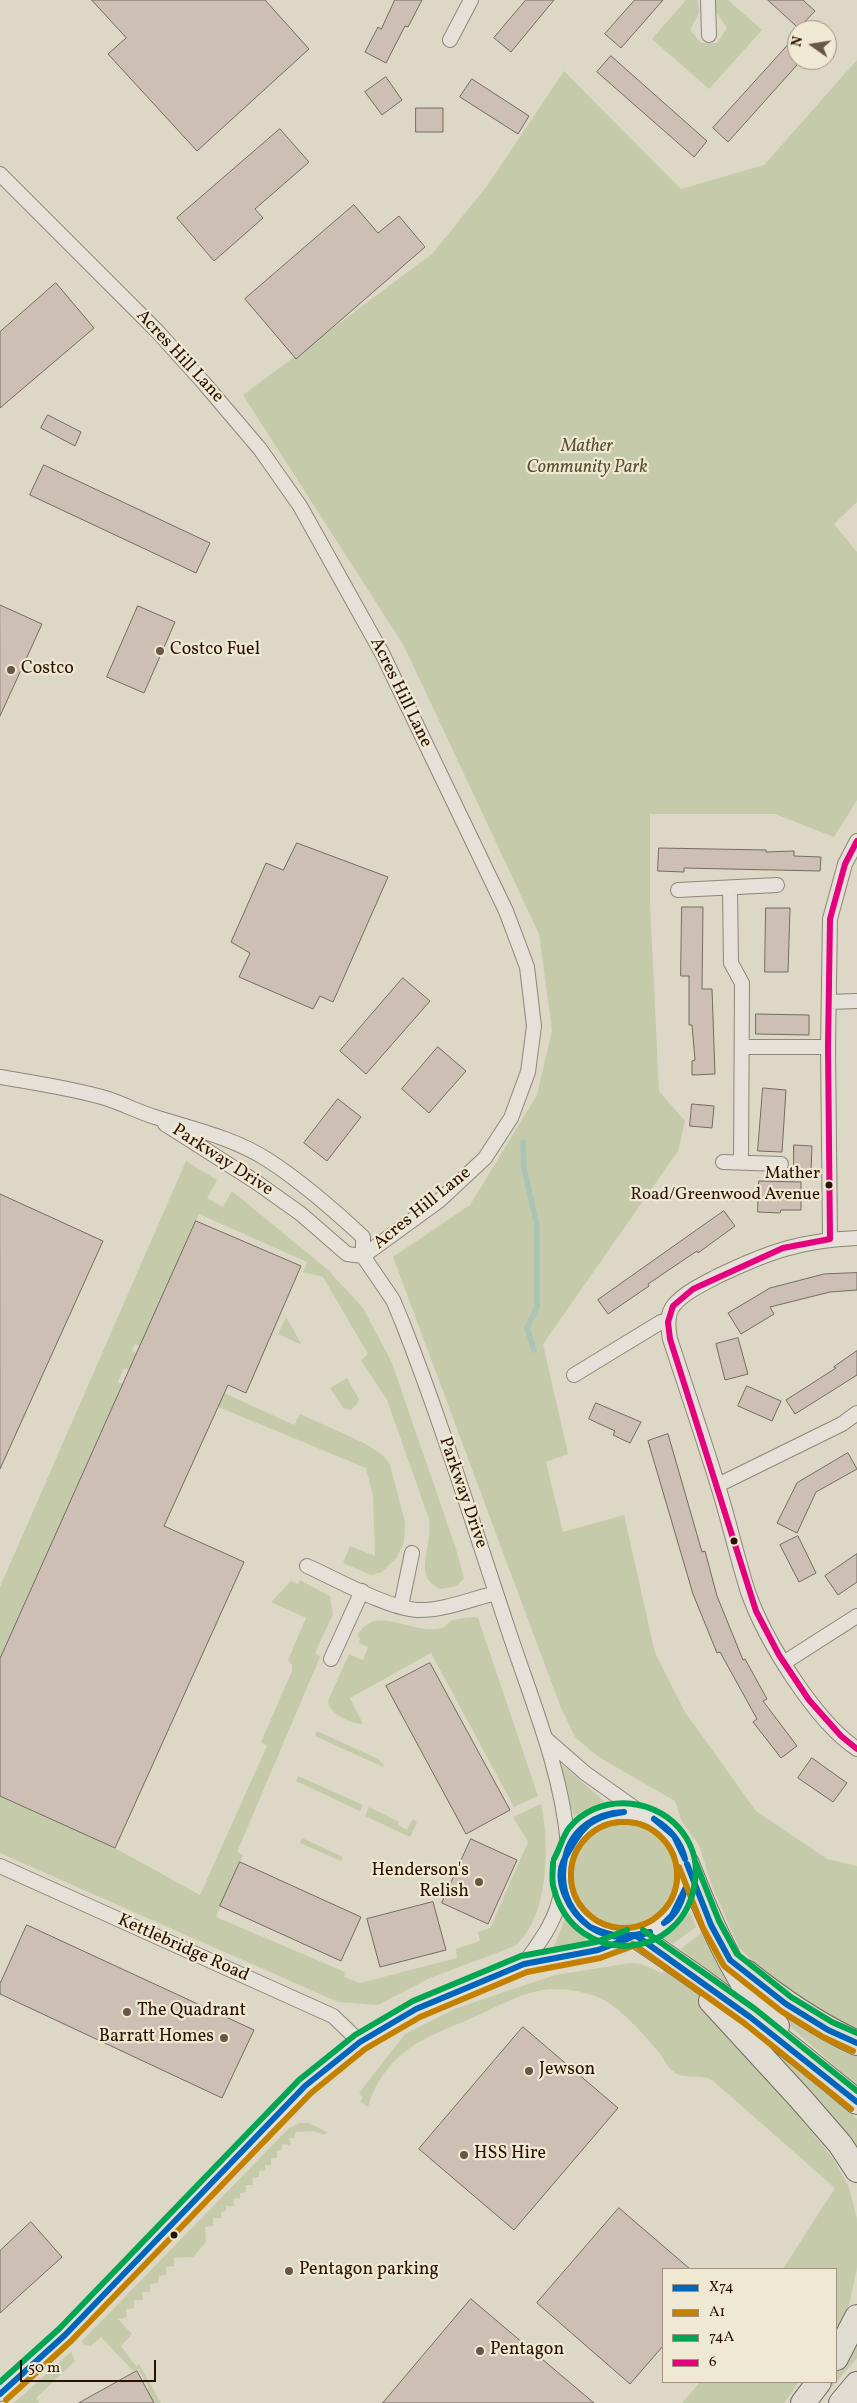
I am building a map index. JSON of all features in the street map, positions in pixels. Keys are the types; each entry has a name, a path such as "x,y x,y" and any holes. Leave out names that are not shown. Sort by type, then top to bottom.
{"highway":[{"path":"687,1864 711,1924 748,1991 806,2059"},
{"path":"634,1937 688,1971 806,2059 857,2102"},
{"path":"730,1960 786,2004 828,2030 857,2043"},
{"path":"688,1971 696,1985 840,2144 857,2170"},
{"path":"837,2356 857,2318"},
{"path":"803,2403 818,2383"},
{"path":"841,2403 857,2384"}],"street":[{"path":"450,40 471,0"},
{"path":"708,0 709,35"},
{"name":"Acres Hill Lane","path":"0,174 157,331 260,449 300,506 383,654 506,911 527,967 534,1026 528,1072 511,1118 485,1158 440,1200 363,1256"},
{"path":"830,1239 828,1047 830,919 845,864 857,841"},
{"path":"678,890 730,889 777,885"},
{"path":"730,889 732,963 742,983 743,1047 740,1162"},
{"path":"829,1002 857,1001"},
{"path":"743,1047 828,1047"},
{"name":"Parkway Drive","path":"0,1077 66,1088 106,1099 154,1117 188,1126 227,1140 268,1160 342,1218 363,1237 363,1256 393,1300 403,1324 496,1593 544,1738 565,1809 568,1844"},
{"name":"Parkway Drive","path":"154,1117 256,1182 300,1214 347,1254 363,1256"},
{"path":"723,1162 781,1164"},
{"path":"857,1238 830,1239 783,1248 693,1289 673,1306 668,1322 670,1338 718,1485 749,1593 785,1662 815,1710 841,1738 857,1749"},
{"path":"574,1375 661,1322 668,1322"},
{"path":"718,1485 842,1424 857,1413"},
{"path":"401,1606 412,1553"},
{"path":"307,1566 401,1606 417,1610 434,1608 496,1593"},
{"path":"331,1659 362,1590"},
{"path":"785,1662 857,1616"},
{"path":"0,2394 65,2335 305,2086 360,2042 416,2009 524,1964 598,1950 656,1930 669,1920 679,1907 687,1886 687,1864 676,1838 663,1824 643,1814 585,1773 544,1738"},
{"path":"524,1964 558,1909 562,1886 562,1863 568,1844 584,1826 598,1817 624,1811 643,1814"},
{"name":"Kettlebridge Road","path":"0,1866 333,2016 360,2042"},
{"path":"562,1886 568,1904 577,1918 597,1932 613,1937 634,1937"}],"green space":[{"path":"686,0 698,0 699,13 690,30 701,43 717,43 727,28 716,12 716,0 728,0 762,30 709,89 652,39"},
{"name":"Mather Community Park","path":"857,60 857,502 834,524 857,552 857,800 834,837 775,814 650,814 650,903 659,1091 685,1121 678,1151 543,1344 568,1454 546,1462 563,1532 624,1515 655,1653 685,1712 756,1811 827,1859 857,1866 857,2031 790,1995 739,1948 712,1886 699,1845 682,1822 675,1801 597,1756 575,1737 561,1708 393,1257 470,1205 537,1095 552,1030 539,934 404,646 243,395 432,254 487,186 564,71 681,189 764,165"},
{"path":"186,1161 217,1180 207,1198 223,1207 232,1191 328,1270 363,1308 392,1363 456,1549 464,1578 457,1586 440,1589 432,1584 426,1575 425,1563 430,1526 429,1519 387,1400 361,1360 368,1354 323,1277 303,1272 307,1262 199,1214 141,1347 135,1344 132,1351 294,1425 300,1414 364,1443 383,1455 390,1465 405,1522 404,1542 397,1557 382,1572 371,1575 343,1563 350,1546 375,1556 373,1496 366,1468 124,1368 118,1382 123,1384 0,1659 0,1587"},
{"path":"286,1317 302,1345 278,1334"},
{"path":"347,1378 359,1399 351,1410 343,1408 330,1388"},
{"path":"300,1580 330,1596 333,1614 315,1653 320,1657 237,1852 243,1855 216,1917 345,1972 344,1977 360,1983 457,1958 456,1949 480,1941 478,1932 490,1928 528,1842 513,1817 541,1804 546,1839 544,1880 541,1899 535,1917 526,1933 515,1946 430,1978 378,2005 338,2002 0,1853 0,1796 115,1848 200,1895 267,1746 261,1742 292,1671 292,1665 288,1660 306,1618 271,1602 291,1581 298,1584"},
{"path":"478,1618 538,1796 514,1807 431,1653 350,1698 363,1724 352,1722 336,1714 328,1701 349,1654 363,1660 368,1647 359,1643 360,1639 357,1636 365,1626 374,1621 384,1620 430,1629 442,1628 456,1619"},
{"path":"317,1731 378,1759 384,1765 383,1767 315,1736"},
{"path":"560,1763 604,1801 574,1816 557,1765"},
{"path":"298,1776 363,1805 360,1811 296,1781"},
{"path":"369,1807 399,1822 398,1825 407,1830 413,1819 417,1822 410,1837 365,1816"},
{"path":"624,1825 634,1826 652,1833 666,1847 673,1865 673,1885 666,1903 652,1917 634,1924 624,1925 614,1924 596,1917 582,1903 575,1885 574,1875 575,1865 582,1847 596,1833 614,1826"},
{"path":"302,1838 343,1857 341,1861 300,1843"},
{"path":"690,1912 696,1927 673,1944 662,1938"},
{"path":"565,1918 584,1937 587,1944 552,1952"},
{"path":"701,1933 739,2000 681,1949"},
{"path":"630,1963 641,1964 662,1973 667,1963 686,1980 833,2158 849,2187 857,2219 857,2268 849,2305 837,2328 837,2268 784,2268 835,2188 712,2080 702,2077 682,2076 673,2071 659,2052 630,2020 614,2006 598,1997 570,1990 549,1989 533,1992 436,2033 410,2048 396,2059 381,2078 368,2107 360,2101 363,2097 359,2093 405,2034 457,2008 555,1975"},
{"path":"765,2004 857,2052 857,2086"},
{"path":"739,2019 817,2082 857,2119 857,2157"},
{"path":"299,2123 309,2123 327,2132 324,2135 314,2131 296,2132 294,2138 289,2138 291,2144 282,2144 282,2150 277,2151 277,2158 271,2158 271,2165 265,2165 265,2170 259,2171 259,2177 252,2178 253,2185 246,2185 246,2192 240,2193 240,2198 233,2199 234,2206 226,2206 226,2211 221,2212 221,2218 213,2218 213,2226 205,2227 206,2242 193,2257 174,2258 174,2266 166,2267 166,2275 159,2276 158,2283 150,2284 150,2292 142,2292 143,2300 134,2300 134,2308 126,2309 127,2317 118,2319 132,2334 121,2346 136,2366 139,2364 161,2403 154,2403 147,2389 149,2388 138,2369 133,2371 101,2337 91,2346 84,2345 82,2341 289,2128"},
{"path":"857,2332 857,2358 837,2381 837,2362"},
{"path":"71,2352 75,2361 36,2398 39,2403 14,2403"},
{"path":"699,2383 798,2383 784,2403 682,2403"},
{"path":"825,2383 836,2383 833,2386 828,2387"}],"building":[{"path":"92,0 265,0 309,49 197,151 108,54 126,38"},
{"path":"395,0 422,0 408,27 405,26 386,63 365,52 378,27 381,29"},
{"path":"526,0 554,0 511,52 494,38"},
{"path":"635,0 663,0 621,48 605,34"},
{"path":"768,0 803,0 815,11 807,20 790,20"},
{"path":"787,46 787,70 793,70 728,142 713,128"},
{"path":"611,56 707,141 694,157 597,72"},
{"path":"386,77 402,100 382,115 365,92"},
{"path":"472,79 529,116 518,134 460,97"},
{"path":"416,108 443,108 443,132 416,132"},
{"path":"280,129 309,162 255,209 263,218 214,261 177,218"},
{"path":"354,205 378,233 399,216 425,247 296,359 245,299"},
{"path":"56,283 94,328 0,408 0,332"},
{"path":"48,415 81,432 75,446 41,428"},
{"path":"44,465 210,543 196,573 30,495"},
{"name":"Costco","path":"0,605 42,624 0,716"},
{"path":"138,606 175,622 144,693 107,677"},
{"path":"297,843 388,877 333,1002 320,996 313,1009 239,977 250,953 231,942 266,863 283,870"},
{"path":"659,848 766,850 766,852 794,851 794,856 821,857 820,871 684,868 684,872 658,871"},
{"path":"682,907 703,907 702,989 712,989 715,1074 692,1075 692,1061 695,1060 692,1025 689,1025 689,976 681,976"},
{"path":"766,908 790,908 788,972 765,972"},
{"path":"403,978 430,1001 366,1074 340,1051"},
{"path":"756,1014 809,1015 809,1035 756,1034"},
{"path":"438,1047 466,1071 429,1113 402,1089"},
{"path":"763,1088 786,1090 782,1152 758,1151"},
{"path":"338,1099 361,1117 327,1161 304,1143"},
{"path":"692,1104 714,1106 712,1128 690,1126"},
{"path":"794,1145 812,1146 811,1171 794,1170"},
{"path":"759,1181 801,1182 801,1210 781,1210 780,1213 758,1212"},
{"path":"0,1194 103,1241 0,1469"},
{"path":"724,1211 735,1226 698,1253 697,1251 648,1284 649,1286 608,1314 598,1300"},
{"path":"196,1221 301,1266 246,1393 228,1385 164,1526 244,1562 115,1848 0,1796 0,1659"},
{"path":"857,1273 857,1290 830,1292 770,1307 774,1314 741,1334 728,1313 770,1288 824,1274"},
{"path":"738,1338 748,1374 725,1380 716,1344"},
{"path":"857,1351 857,1375 795,1414 786,1400 836,1368 834,1367"},
{"path":"747,1386 781,1401 772,1421 738,1406"},
{"path":"596,1403 641,1422 630,1443 613,1435 615,1431 589,1419"},
{"path":"668,1434 702,1552 705,1551 717,1596 743,1660 745,1659 767,1699 763,1701 797,1746 781,1758 753,1722 757,1719 720,1652 717,1653 693,1594 648,1441"},
{"path":"848,1453 857,1469 816,1492 797,1533 777,1523 797,1483"},
{"path":"798,1536 816,1573 799,1582 780,1545"},
{"path":"857,1554 857,1582 838,1595 825,1576"},
{"path":"430,1663 510,1810 466,1834 386,1686"},
{"path":"812,1758 847,1783 833,1802 798,1778"},
{"name":"Henderson's Relish","path":"471,1839 517,1860 488,1924 442,1903"},
{"path":"240,1862 361,1917 341,1961 220,1906"},
{"path":"433,1902 446,1950 380,1967 367,1919"},
{"name":"The Quadrant","path":"27,1925 254,2030 222,2098 0,1994 0,1984"},
{"path":"523,2027 618,2108 514,2230 419,2149"},
{"path":"619,2208 689,2268 662,2268 662,2347 630,2384 537,2303"},
{"path":"31,2222 62,2257 0,2313 0,2251"},
{"name":"Pentagon","path":"471,2299 594,2403 383,2403"},
{"path":"137,2371 154,2403 79,2403"}],"waterway":[{"path":"523,1142 524,1169 537,1225 537,1307 527,1328 534,1350"}],"transit line":[{"name":"6","path":"857,841 845,864 830,919 828,1047 830,1239 783,1248 693,1289 673,1306 668,1322 670,1339 756,1611 779,1655 809,1700 841,1736 857,1749"},
{"name":"74A","path":"553,1863 553,1886 566,1915 583,1933 605,1943 629,1946 652,1941 672,1928 687,1908 696,1874 691,1846 679,1828 667,1817 654,1810 624,1803 594,1809 580,1817 569,1828 554,1859"},
{"name":"X74","path":"565,1858 573,1839 586,1825 595,1819 624,1812"},
{"name":"X74","path":"565,1858 576,1839 587,1826 602,1817 624,1812"},
{"name":"X74","path":"654,1819 674,1836 681,1846 685,1859"},
{"name":"X74","path":"654,1819 674,1836 685,1859"},
{"name":"A1","path":"624,1822 644,1826 662,1837 673,1855 677,1875 673,1895 662,1913 644,1924 624,1928 604,1924 586,1913 575,1895 571,1875 575,1855 586,1837 604,1826 624,1822"},
{"name":"X74","path":"565,1858 563,1878 567,1896 570,1904 590,1927"},
{"name":"X74","path":"565,1858 561,1877 565,1896 576,1914 590,1927"},
{"name":"74A","path":"695,1861 719,1921 737,1954 791,1997 832,2022 857,2033"},
{"name":"X74","path":"687,1864 711,1925 730,1960 786,2004 828,2030 857,2043"},
{"name":"A1","path":"679,1867 703,1928 724,1966 781,2011 823,2037 853,2051"},
{"name":"X74","path":"664,1923 672,1915 685,1889"},
{"name":"X74","path":"664,1923 672,1917 678,1908 685,1889"},
{"name":"X74","path":"590,1927 619,1936 650,1932"},
{"name":"X74","path":"590,1927 604,1934 619,1937 642,1935 650,1932"},
{"name":"74A","path":"0,2382 59,2329 299,2080 355,2035 413,2001 521,1956 596,1942 627,1930"},
{"name":"74A","path":"643,1930 755,2009 857,2091"},
{"name":"X74","path":"638,1937 750,2017 857,2102"},
{"name":"X74","path":"0,2394 65,2335 305,2086 360,2042 416,2009 524,1964 598,1950 630,1938"},
{"name":"A1","path":"633,1944 744,2023 851,2109"},
{"name":"A1","path":"6,2400 71,2341 311,2093 365,2049 420,2017 527,1972 600,1958 633,1946"}],"place":[{"name":"Costco Fuel","path":"160,651"},
{"name":"Costco","path":"11,670"},
{"name":"Mather Road/Greenwood Avenue","path":"829,1185"},
{"name":"Henderson's Relish","path":"479,1882"},
{"name":"The Quadrant","path":"127,2012"},
{"name":"Barratt Homes","path":"224,2038"},
{"name":"Jewson","path":"529,2071"},
{"name":"HSS Hire","path":"464,2155"},
{"name":"Pentagon parking","path":"289,2271"},
{"name":"Pentagon","path":"480,2351"}]}
